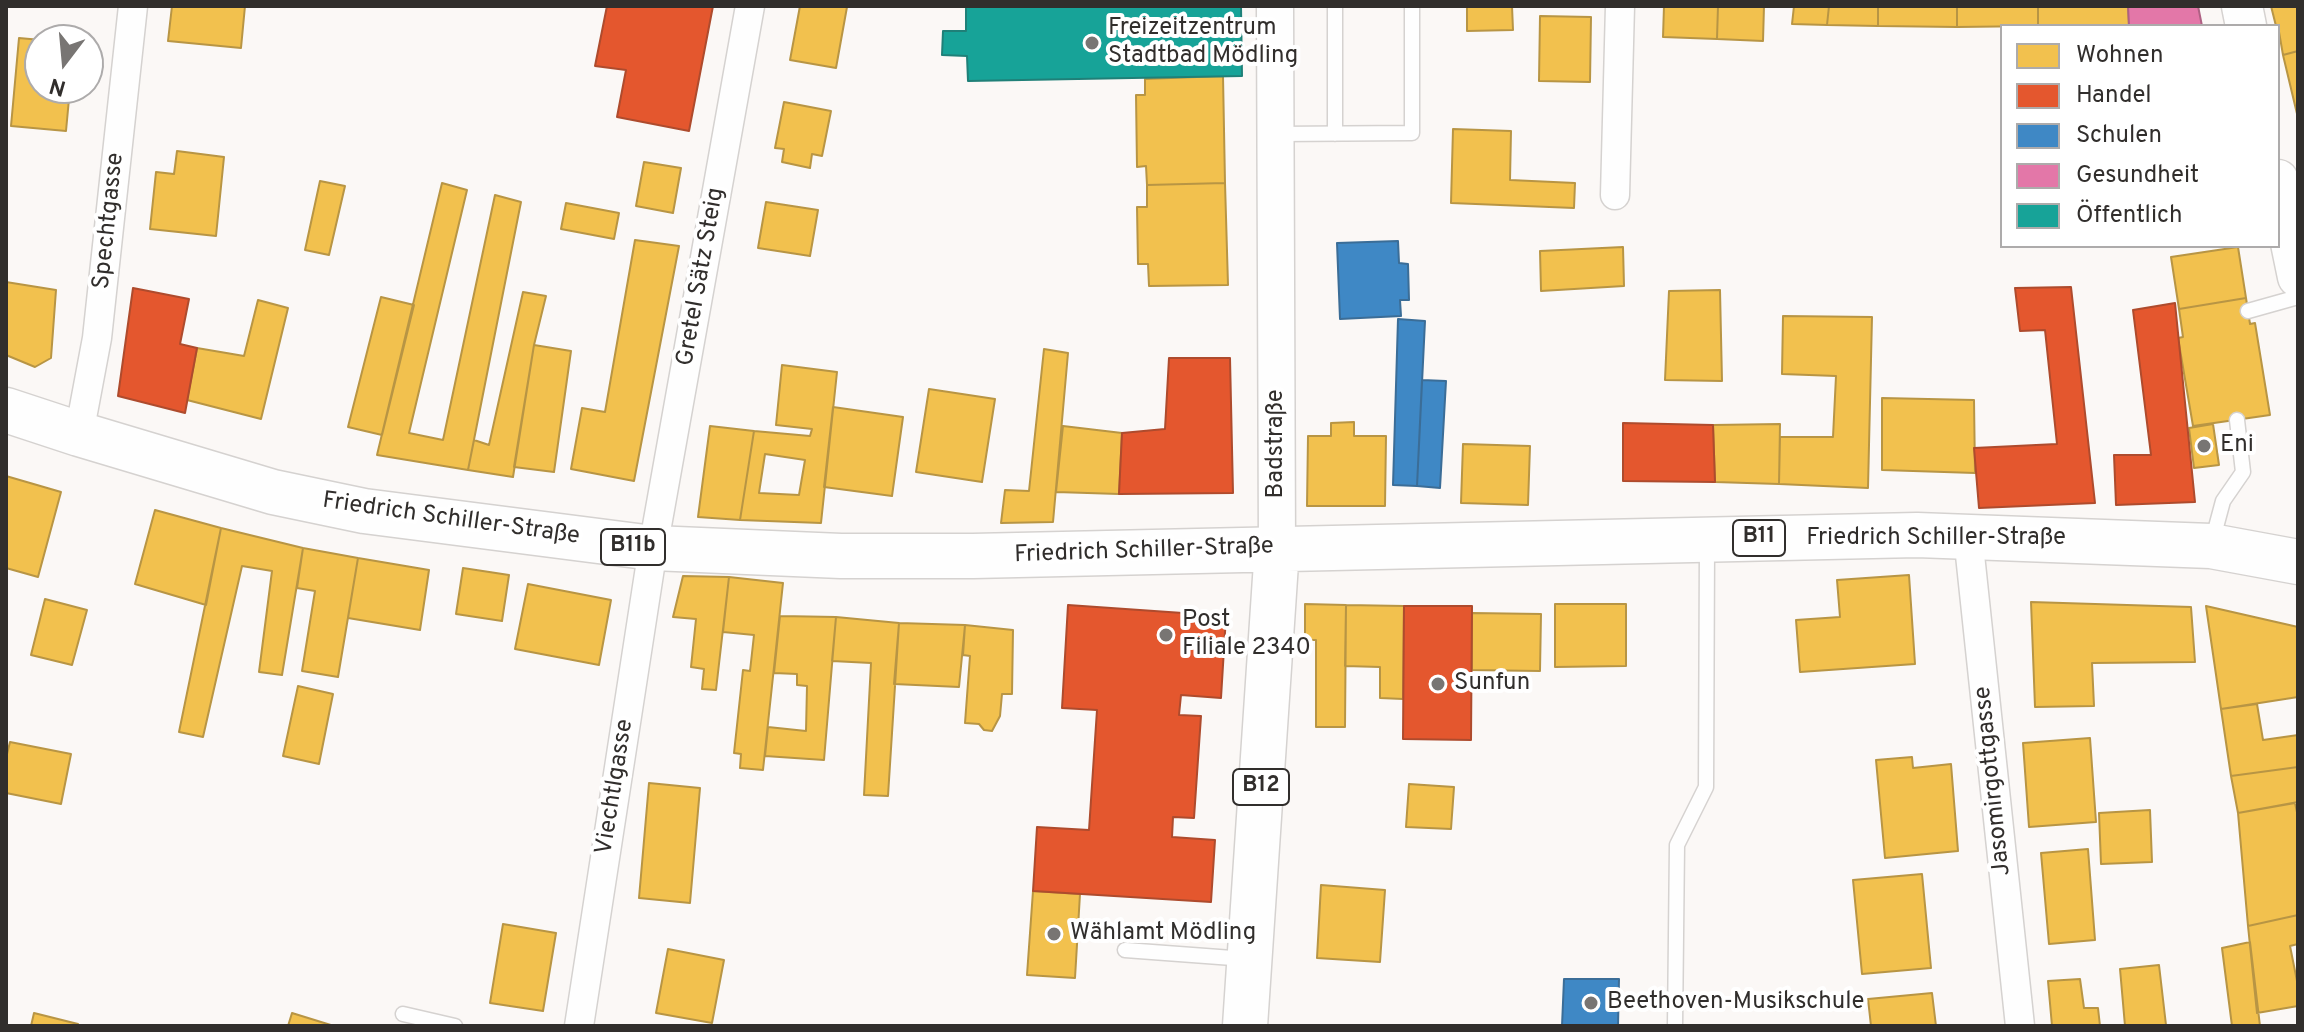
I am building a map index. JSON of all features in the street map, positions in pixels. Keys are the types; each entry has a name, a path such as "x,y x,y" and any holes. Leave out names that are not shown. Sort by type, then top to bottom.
{"main road":[{"path":"2280,190 2298,277"},
{"name":"Friedrich Schiller-Straße","path":"6,410 273,492 364,511 653,548 841,556 973,556 1968,536 2211,546 2298,562"},
{"name":"Badstraße","path":"1245,1026 1277,548"}],"street":[{"name":"Spechtgasse","path":"79,434 97,338 133,6"},
{"name":"Gretel Sätz Steig","path":"653,548 750,6"},
{"name":"Badstraße","path":"1275,6 1277,548"},
{"path":"1615,195 1620,6"},
{"name":"Jasomirgottgasse","path":"1968,536 2020,1026"},
{"name":"Viechtlgasse","path":"579,1026 653,548"}],"lane":[{"path":"1335,6 1335,134"},
{"path":"1276,134 1412,133 1412,6"},
{"path":"2248,311 2298,297"},
{"path":"2211,546 2223,501 2243,472 2237,420"},
{"path":"1675,1026 1677,845 1706,787 1707,540"},
{"path":"1125,950 1250,960"},
{"path":"403,1014 455,1026"}],"building: Wohnen":[{"path":"172,6 245,6 241,48 168,41"},
{"path":"800,6 847,7 836,68 790,60"},
{"path":"1467,6 1512,6 1513,30 1467,31"},
{"path":"1664,6 1718,6 1717,39 1663,37"},
{"path":"1718,6 1764,6 1763,41 1717,39"},
{"path":"1794,6 1829,6 1827,25 1792,24"},
{"path":"1829,6 1878,6 1878,26 1827,25"},
{"path":"1878,6 1957,6 1957,27 1878,26"},
{"path":"1957,6 2038,6 2038,24 1957,27"},
{"path":"2038,6 2128,6 2129,24 2038,24"},
{"path":"2271,6 2298,6 2298,51 2283,55 2280,24 2276,24"},
{"path":"1540,16 1591,17 1590,82 1539,81"},
{"path":"19,38 24,38 24,104 69,104 66,131 11,126"},
{"path":"2298,51 2298,118 2283,55"},
{"path":"1223,76 1225,183 1147,185 1146,166 1137,167 1136,95 1145,95 1145,79"},
{"path":"784,102 831,111 822,156 812,154 810,168 782,162 784,149 775,148"},
{"path":"1453,129 1511,131 1510,180 1575,183 1574,208 1451,203"},
{"path":"177,151 224,157 216,236 150,229 156,172 174,174"},
{"path":"644,162 681,168 673,213 636,206"},
{"path":"320,181 345,186 329,255 305,250"},
{"path":"442,183 467,190 409,433 443,440 495,195 521,202 468,470 377,455"},
{"path":"1225,183 1228,285 1149,286 1148,264 1138,264 1137,207 1147,207 1147,185"},
{"path":"766,202 818,210 810,256 758,248"},
{"path":"566,203 619,213 614,239 561,229"},
{"path":"635,240 679,246 634,481 571,469 582,408 605,412"},
{"path":"1623,247 1624,286 1541,291 1540,251"},
{"path":"2238,248 2246,298 2179,309 2171,257"},
{"path":"6,282 56,290 51,358 35,367 6,355"},
{"path":"1720,290 1722,381 1665,380 1669,291"},
{"path":"523,292 546,296 534,345 513,477 468,470 474,440 489,445"},
{"path":"381,297 414,305 382,435 348,427"},
{"path":"2246,298 2250,324 2255,323 2270,415 2193,426 2178,338 2183,337 2179,309"},
{"path":"258,300 288,308 261,419 187,400 197,348 244,356"},
{"path":"1783,316 1872,317 1868,488 1779,484 1780,437 1833,437 1836,376 1782,374"},
{"path":"534,345 571,351 554,472 514,467"},
{"path":"1044,349 1068,353 1053,522 1001,523 1005,490 1029,491"},
{"path":"782,365 837,372 821,523 740,520 754,431 810,436 812,429 776,425","holes":["765,454 805,460 799,495 759,493"]},
{"path":"929,389 995,399 982,482 916,472"},
{"path":"1882,398 1974,400 1975,473 1882,470"},
{"path":"833,407 903,417 892,496 824,487"},
{"path":"1354,422 1354,436 1386,436 1385,506 1307,506 1308,436 1331,436 1331,423"},
{"path":"1780,424 1779,484 1715,482 1713,425"},
{"name":"Eni","path":"2213,424 2219,465 2194,468 2189,428"},
{"path":"710,426 754,431 740,520 698,517"},
{"path":"1063,426 1122,433 1119,494 1056,492"},
{"path":"1463,444 1530,446 1528,505 1461,503"},
{"path":"6,476 61,492 38,577 6,568"},
{"path":"155,510 221,528 206,605 135,584"},
{"path":"221,528 303,548 282,675 259,672 272,571 242,566 203,737 179,732"},
{"path":"303,548 358,558 338,677 302,671 315,591 297,588"},
{"path":"358,558 429,570 420,630 348,618"},
{"path":"463,568 509,575 502,621 456,614"},
{"path":"1909,575 1915,664 1800,672 1796,620 1840,617 1837,580"},
{"path":"683,576 729,577 716,690 702,689 704,669 691,667 696,619 673,617"},
{"path":"729,577 783,583 763,770 740,768 741,754 734,753 743,670 750,671 754,635 723,632"},
{"path":"528,584 611,600 599,665 515,649"},
{"path":"45,599 87,610 72,665 31,655"},
{"path":"2031,602 2191,607 2195,662 2092,663 2094,706 2035,707"},
{"path":"1305,604 1346,605 1345,727 1316,727 1316,640 1305,640"},
{"path":"1555,604 1626,604 1626,666 1555,667"},
{"path":"1346,605 1404,606 1403,699 1380,698 1380,667 1345,666"},
{"path":"2206,606 2298,627 2298,697 2221,709"},
{"path":"1472,613 1541,614 1540,671 1472,670"},
{"path":"780,616 836,617 824,760 765,756 768,727 806,731 807,686 797,685 797,674 774,673"},
{"path":"836,617 899,623 888,796 864,795 871,663 832,661"},
{"path":"899,623 965,625 959,687 894,684"},
{"path":"965,625 1013,630 1012,694 1002,694 1000,716 992,731 984,730 979,724 965,723 970,656 963,655"},
{"path":"298,686 333,694 319,764 283,756"},
{"path":"2257,704 2263,740 2298,735 2298,767 2231,776 2221,709"},
{"path":"2090,738 2096,822 2029,827 2023,743"},
{"path":"10,742 71,754 61,804 6,793 6,758"},
{"path":"1912,757 1913,768 1951,764 1958,851 1885,858 1876,760"},
{"path":"2298,767 2298,802 2238,813 2231,776"},
{"path":"649,783 700,788 690,903 639,898"},
{"path":"1409,784 1454,787 1451,829 1406,827"},
{"path":"2295,803 2298,817 2298,915 2248,926 2238,813"},
{"path":"2150,810 2152,862 2101,864 2099,813"},
{"path":"2088,849 2095,940 2049,944 2041,853"},
{"path":"1922,874 1931,968 1862,974 1853,880"},
{"path":"1321,885 1385,890 1380,962 1317,958"},
{"name":"Wählamt Mödling","path":"1033,891 1080,894 1075,978 1027,975"},
{"path":"2298,915 2298,944 2290,946 2298,986 2298,1006 2257,1013 2248,926"},
{"path":"503,924 556,933 543,1011 490,1003"},
{"path":"2250,942 2260,1026 2232,1026 2222,948"},
{"path":"668,949 724,960 712,1023 656,1013"},
{"path":"2159,965 2166,1025 2125,1026 2120,969"},
{"path":"2080,979 2084,1008 2098,1008 2100,1026 2052,1026 2048,981"},
{"path":"1932,993 1936,1026 1871,1026 1868,999"},
{"path":"34,1013 78,1024 78,1026 31,1026"},
{"path":"292,1013 334,1026 288,1026"}],"building: Handel":[{"path":"607,6 713,6 689,131 617,117 626,70 595,66"},
{"path":"2071,287 2095,503 1979,508 1974,448 2057,444 2045,330 2020,331 2015,288"},
{"path":"133,288 189,299 180,344 197,348 185,413 118,396"},
{"path":"2175,303 2195,502 2116,505 2114,455 2151,455 2133,310"},
{"path":"1169,358 1230,358 1233,493 1119,494 1122,433 1165,429"},
{"path":"1623,423 1713,425 1715,482 1623,481"},
{"path":"1068,605 1226,616 1221,698 1181,695 1179,715 1201,716 1194,818 1173,817 1172,837 1215,840 1211,902 1033,891 1037,827 1089,830 1097,710 1062,708"},
{"name":"Sunfun","path":"1404,606 1472,606 1471,740 1403,739"}],"building: Schulen":[{"path":"1398,241 1399,263 1408,264 1409,300 1400,300 1401,316 1340,319 1337,243"},
{"path":"1398,319 1425,321 1417,486 1393,485"},
{"path":"1422,380 1446,381 1440,488 1417,486"},
{"name":"Beethoven-Musikschule","path":"1564,979 1619,979 1618,1026 1562,1026"}],"building: Gesundheit":[{"path":"2128,6 2198,6 2202,24 2129,24"}],"building: Öffentlich":[{"name":"Freizeitzentrum Stadtbad Mödling","path":"966,6 1241,6 1242,76 968,81 967,56 942,55 943,31 966,31"}],"place":[{"name":"Freizeitzentrum Stadtbad Mödling","path":"1092,43"},
{"name":"Eni","path":"2204,446"},
{"name":"Post Filiale 2340","path":"1166,635"},
{"name":"Sunfun","path":"1438,684"},
{"name":"Wählamt Mödling","path":"1054,934"},
{"name":"Beethoven-Musikschule","path":"1591,1003"}]}
